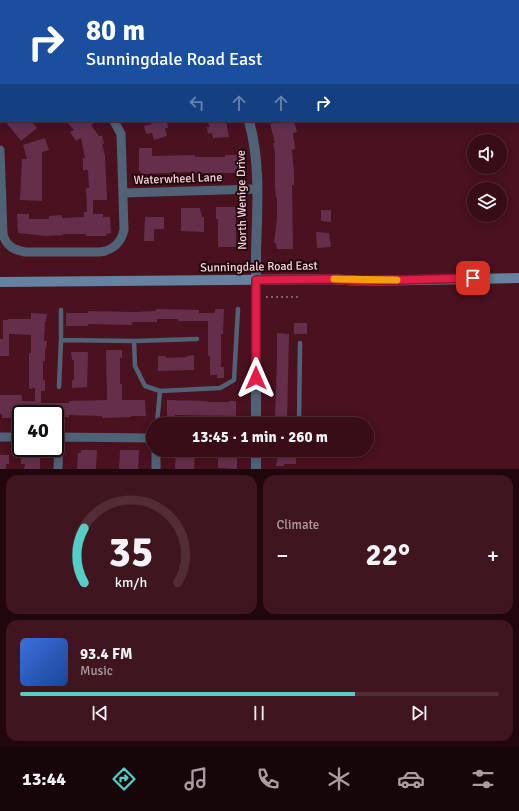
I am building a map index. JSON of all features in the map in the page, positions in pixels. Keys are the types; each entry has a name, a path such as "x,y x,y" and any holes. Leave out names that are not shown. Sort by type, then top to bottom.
{"main road":[{"name":"Sunningdale Road East","path":"0,282 329,279 362,281 519,278"}],"street":[{"path":"0,150 3,234 10,246 19,251 25,252 98,252 110,250 120,242 124,230 121,134 115,122"},
{"name":"North Wenige Drive","path":"249,122 255,151 257,189 256,417"},
{"name":"Waterwheel Lane","path":"123,193 257,189"},
{"path":"0,437 12,437"},
{"path":"64,437 146,438"},
{"path":"58,457 58,469"},
{"path":"156,457 156,469"},
{"path":"256,457 256,469"}],"lane":[{"path":"134,341 135,366 145,386 160,391 220,388 234,380 238,309"},
{"path":"59,387 61,310"},
{"path":"61,340 134,341 197,339"},
{"path":"299,417 300,343"},
{"path":"158,417 160,391"}],"path":[{"path":"266,297 299,297"}],"building":[{"path":"6,122 32,122 37,128 21,141"},
{"path":"67,122 96,122 91,125 99,136 102,136 105,156 107,200 93,200 93,214 103,214 103,217 110,217 111,233 106,234 106,236 63,234 46,236 18,233 17,214 29,214 29,219 49,219 49,216 62,215 62,218 84,217 84,212 87,212 86,188 89,188 88,170 83,170 83,158 85,158 81,138 76,141 70,132 74,130"},
{"path":"151,122 167,122 168,128 165,128 167,136 154,140 152,133 146,134 144,126 152,124"},
{"path":"208,122 226,122 229,137 213,138 212,133 208,134 207,127 210,127"},
{"path":"277,122 294,122 297,132 293,133 295,149 292,150 294,172 294,185 292,185 293,249 277,249 276,243 274,243 277,219 277,198 275,185 275,152 273,143 275,143 270,124"},
{"path":"45,138 49,150 42,152 42,201 20,200 22,159 27,159 23,145"},
{"path":"139,148 152,148 152,156 195,155 195,157 225,157 225,155 237,155 238,173 189,172 142,174 138,169"},
{"path":"216,207 236,207 236,247 218,247 218,219 216,219"},
{"path":"181,208 200,208 202,217 204,217 204,232 181,231"},
{"path":"321,210 331,210 331,222 321,221"},
{"path":"145,217 164,217 164,229 154,229 154,241 144,241"},
{"path":"316,232 329,233 331,247 317,248"},
{"path":"156,309 199,310 199,313 215,313 215,309 224,309 223,334 221,334 221,367 224,367 224,378 217,378 217,375 210,375 210,356 208,356 208,321 157,319 157,322 132,322 132,325 88,324 88,326 66,326 66,313 88,313 88,311 156,311"},
{"path":"31,313 47,314 44,341 47,341 45,361 43,361 43,380 45,380 45,391 41,391 41,403 69,403 69,401 107,400 106,350 122,350 122,358 120,358 120,384 122,384 122,400 145,400 146,416 102,418 102,416 69,415 69,417 64,417 64,405 12,405 12,418 2,418 2,414 0,414 0,395 22,395 22,401 35,401 35,388 29,389 29,353 31,353 31,335 9,334 9,356 0,356 0,339 3,339 3,320 31,319"},
{"path":"294,323 307,323 307,334 294,334"},
{"path":"277,333 289,334 287,417 275,417"},
{"path":"71,352 88,352 87,387 72,388 72,380 74,380 74,360 72,360"},
{"path":"194,355 194,370 158,371 158,356 166,356 166,358 187,357"},
{"path":"167,400 208,401 207,402 236,401 236,416 167,416"},
{"path":"81,450 97,450 96,469 77,469 78,453 81,453"},
{"path":"120,450 139,450 138,469 119,469"},
{"path":"0,455 9,455 9,464 6,464 6,469 0,469"},
{"path":"21,457 40,457 40,469 24,469 25,464 21,464"},
{"path":"176,457 195,457 194,469 175,469"},
{"path":"218,457 237,457 237,469 218,468"},
{"path":"278,457 296,457 296,464 276,466"}],"slow traffic":[{"path":"334,279 362,281 397,280"}],"route":[{"path":"256,378 256,280 329,279 362,281 473,278"}]}
